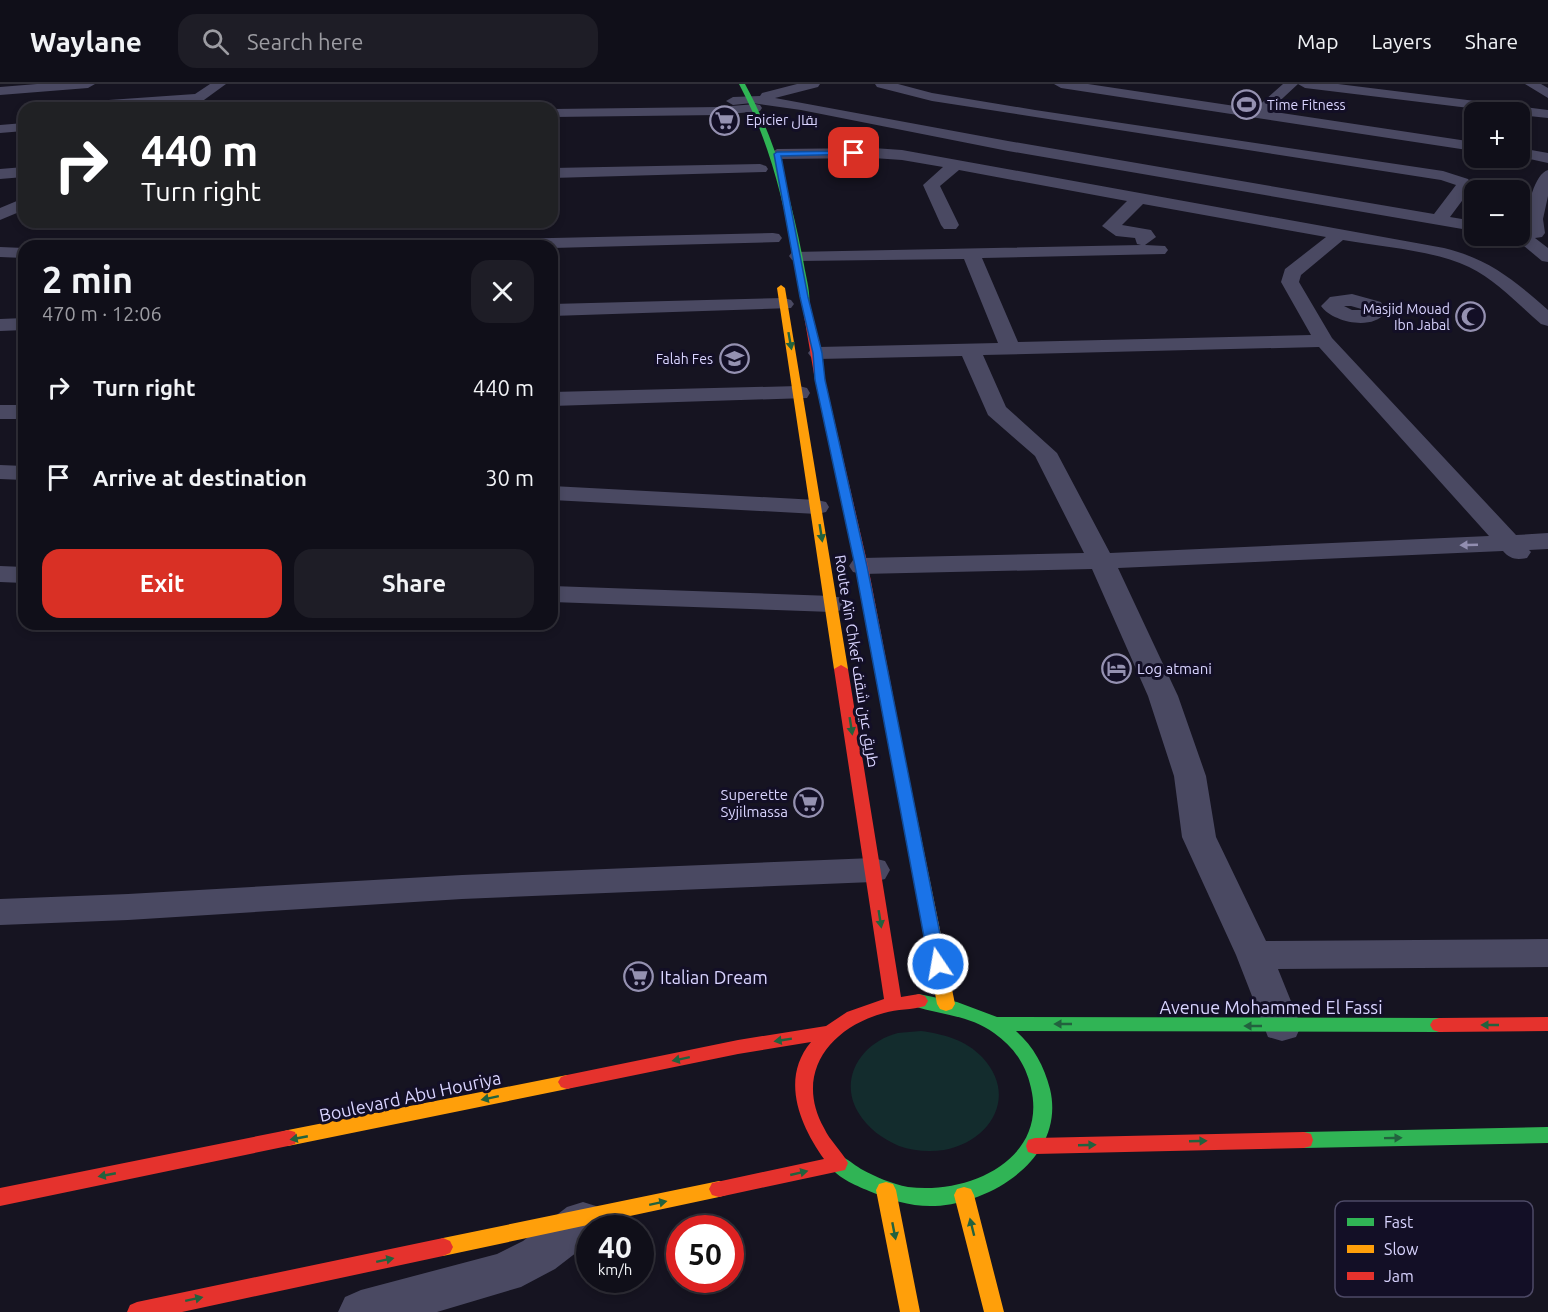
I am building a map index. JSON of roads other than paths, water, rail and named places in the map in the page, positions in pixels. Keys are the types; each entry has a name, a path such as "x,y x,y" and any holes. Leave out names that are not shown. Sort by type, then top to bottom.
{"main road":[{"name":"Route Aïn Chkef طريق عين شقف","path":"742,84 755,103 777,154 804,297 818,353 820,380 863,574 946,1004"},
{"name":"Route Aïn Chkef طريق عين شقف","path":"778,271 817,507 893,1002"},
{"path":"919,1001 946,1004 972,1012 995,1024 1014,1039 1029,1056 1039,1076 1045,1096 1044,1122 1035,1146 1013,1171 986,1187 964,1195 925,1198 886,1190 838,1164 816,1139 804,1110 802,1082 811,1055 828,1032 847,1018 868,1008 893,1002 919,1001"},
{"name":"Avenue Mohammed El Fassi","path":"995,1024 1282,1026 1548,1024"},
{"name":"Boulevard Abu Houriya","path":"0,1197 738,1047 828,1032"},
{"path":"1035,1146 1548,1135"},
{"path":"603,1215 838,1164"},
{"path":"886,1190 910,1312"},
{"path":"964,1195 994,1312"},
{"path":"137,1312 576,1221"}],"street":[{"path":"0,91 87,84"},
{"path":"192,102 219,84"},
{"path":"558,113 734,106 755,103 813,84"},
{"path":"882,84 932,97 1443,176 1462,182 1465,186 1438,220"},
{"path":"1061,84 1464,145"},
{"path":"1259,113 1291,84"},
{"path":"1305,84 1548,114"},
{"path":"1532,84 1548,94"},
{"path":"139,102 198,98"},
{"path":"755,103 801,106 997,144 1464,224"},
{"path":"0,129 18,128"},
{"path":"777,154 887,153 1444,253 1476,262 1498,277 1548,320"},
{"path":"1530,155 1548,158"},
{"path":"950,225 931,184 955,165"},
{"path":"558,173 760,170"},
{"path":"0,174 18,172"},
{"path":"1548,176 1534,214 1531,233 1548,257"},
{"path":"1122,232 1113,228 1112,223 1138,199"},
{"path":"0,215 18,206"},
{"path":"1340,234 1292,273 1290,282 1293,289 1322,338 1528,554"},
{"path":"558,243 773,238"},
{"path":"798,256 1159,250"},
{"path":"0,252 18,253"},
{"path":"971,254 1011,349"},
{"path":"818,353 1322,338 1340,322 1342,308 1293,289"},
{"path":"558,310 784,304"},
{"path":"0,325 18,324"},
{"path":"970,350 996,410 1045,453 1104,568 1163,696 1190,776 1199,837 1254,955 1282,1026"},
{"path":"558,399 799,393"},
{"path":"0,412 18,412"},
{"path":"0,472 18,473"},
{"path":"558,493 817,507"},
{"path":"863,574 1528,554 1548,541"},
{"path":"0,574 18,574"},
{"path":"558,594 832,604"},
{"path":"0,912 462,887 873,870"},
{"path":"1254,955 1548,953"},
{"path":"361,1312 505,1272 539,1255 576,1226"}],"place":[{"name":"Time Fitness","path":"1246,105"},
{"name":"Epicier بقال","path":"725,120"},
{"name":"Masjid Mouad Ibn Jabal","path":"1471,317"},
{"name":"Falah Fes","path":"734,359"},
{"name":"Log atmani","path":"1116,668"},
{"name":"Superette Syjilmassa","path":"809,803"},
{"name":"Italian Dream","path":"639,977"}]}
